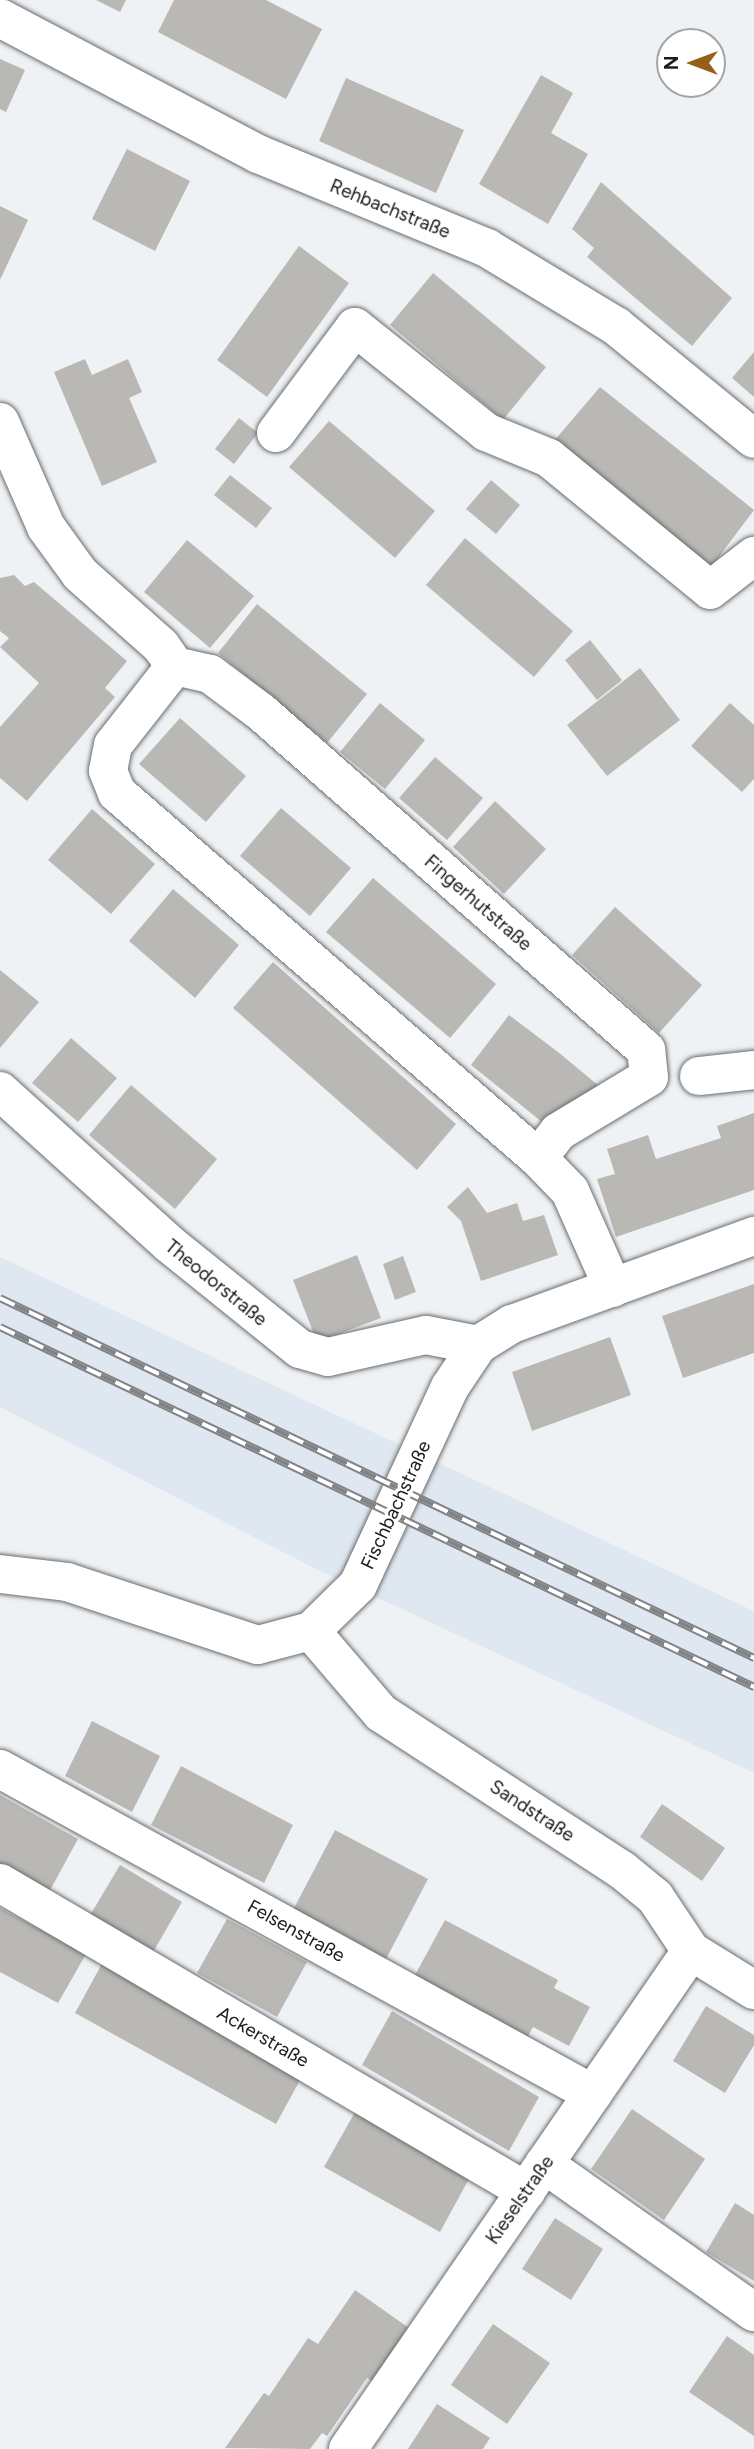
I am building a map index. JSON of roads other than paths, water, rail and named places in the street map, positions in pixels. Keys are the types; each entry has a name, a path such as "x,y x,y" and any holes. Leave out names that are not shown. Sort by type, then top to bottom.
{"street":[{"name":"Rehbachstraße","path":"0,18 258,154 487,248 615,326 754,439"},
{"path":"276,433 355,327 486,432 549,457 710,590 754,556"},
{"path":"0,422 46,527 74,565 161,646 174,666 113,745 108,771 117,793 538,1158 570,1191 613,1288"},
{"name":"Fingerhutstraße","path":"174,666 210,674 261,712 646,1050 649,1077 558,1132 538,1158"},
{"path":"699,1076 754,1070"},
{"name":"Theodorstraße","path":"0,1091 168,1243 300,1349 328,1357 426,1335 478,1345"},
{"name":"Fischbachstraße","path":"0,1574 67,1582 258,1645 311,1631 358,1585 450,1387 478,1345 512,1324 754,1236"},
{"name":"Sandstraße","path":"311,1631 381,1713 612,1864 655,1897 691,1951 754,1990"},
{"name":"Felsenstraße","path":"0,1769 593,2094"},
{"name":"Ackerstraße","path":"0,1883 535,2178 754,2312"},
{"name":"Kieselstraße","path":"348,2449 691,1951"}],"railway":[{"path":"0,1298 754,1658"},
{"path":"0,1327 754,1687"}]}
